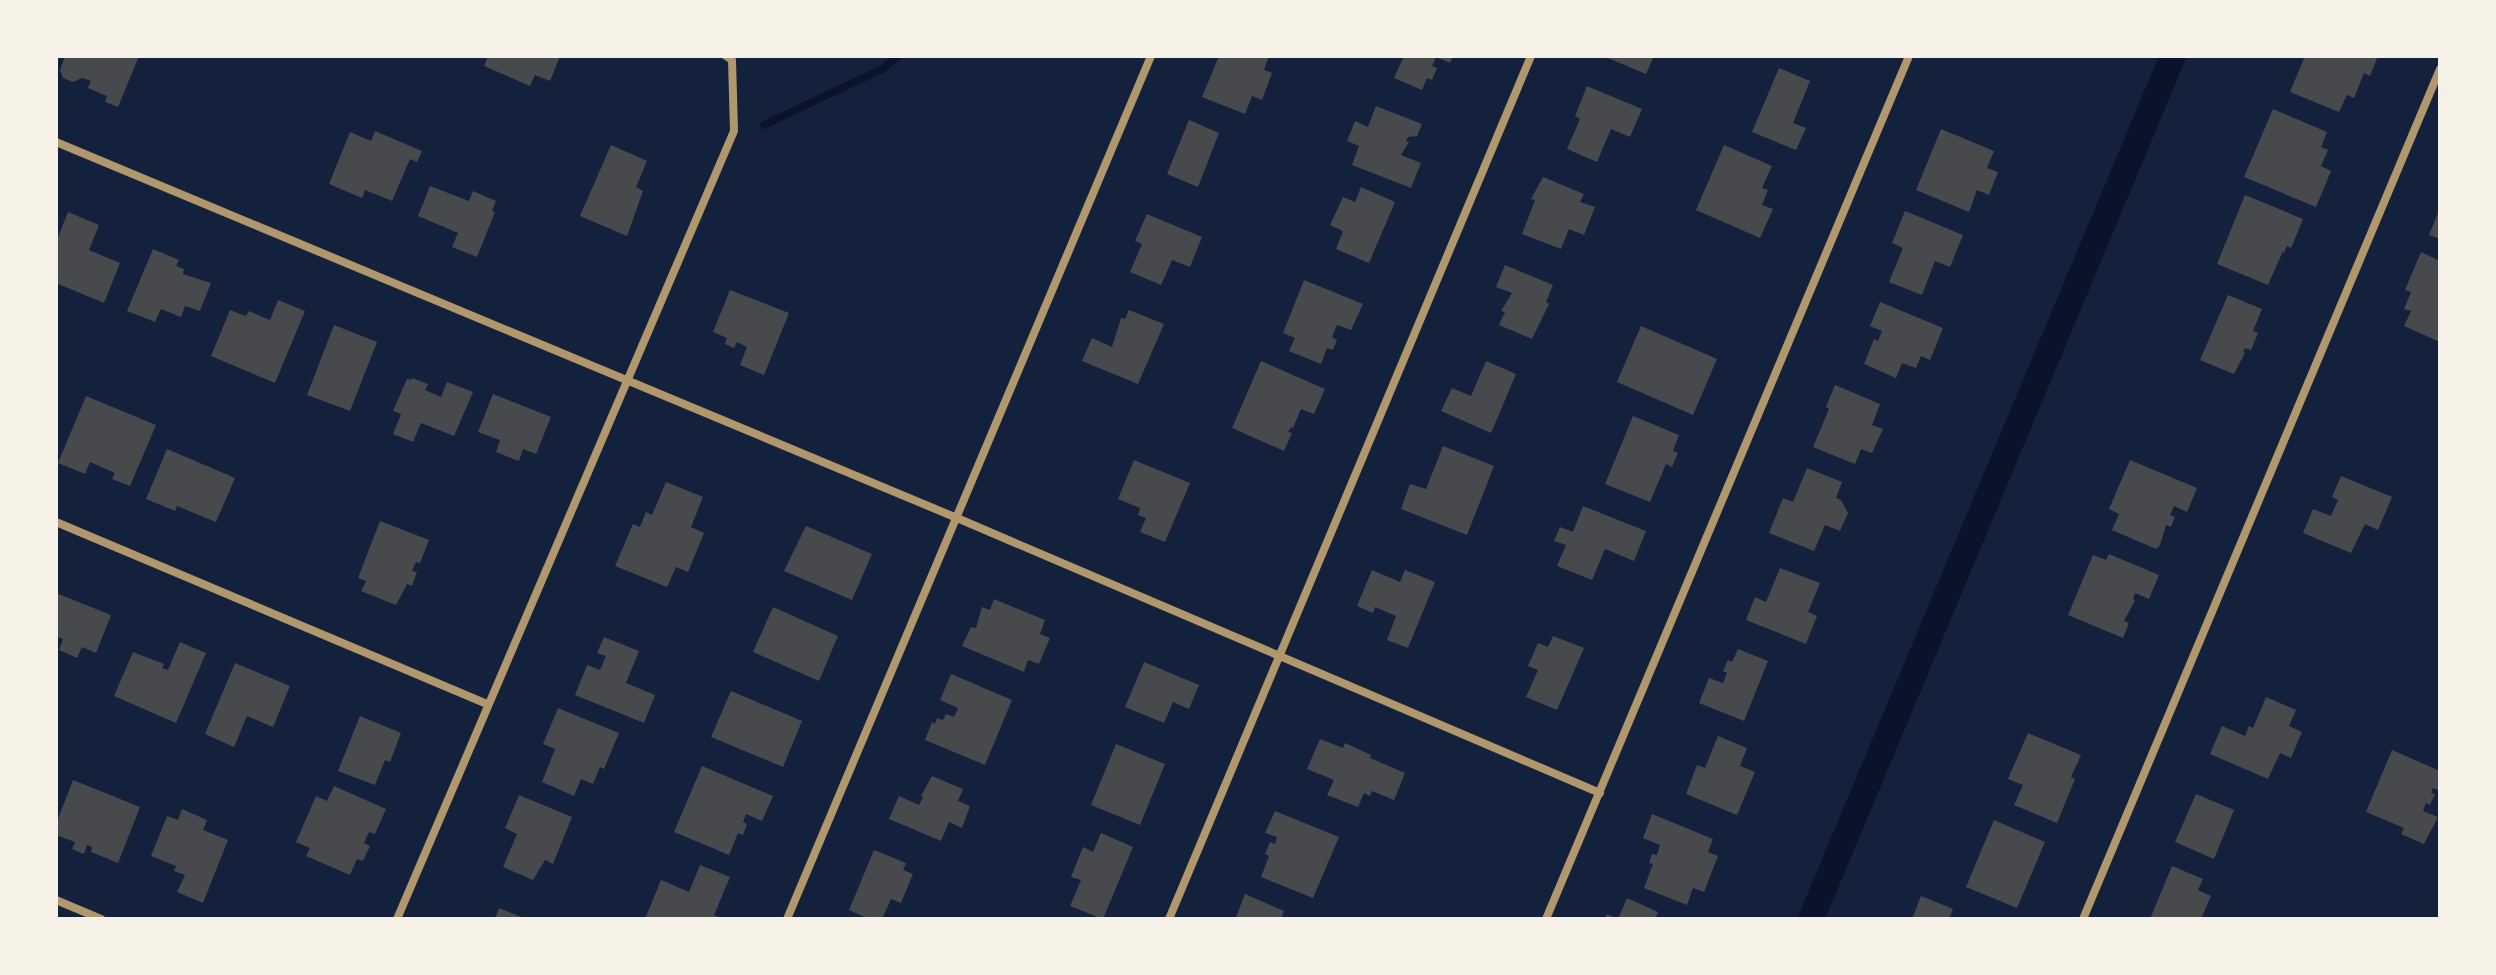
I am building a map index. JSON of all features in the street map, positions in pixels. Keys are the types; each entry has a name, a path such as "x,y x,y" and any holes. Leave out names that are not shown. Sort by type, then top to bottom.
{"street":[{"path":"787,919 1151,56"},
{"path":"1169,919 1531,56"},
{"path":"1546,919 1909,56"},
{"path":"397,919 734,131 729,58"},
{"path":"2083,919 2440,69"},
{"path":"56,142 957,518 1600,793"},
{"path":"56,522 487,704"},
{"path":"56,900 101,919"}],"building":[{"path":"65,56 139,56 118,107 105,102 107,96 88,88 91,81 82,78 73,82 63,78 60,70"},
{"path":"488,56 560,56 550,81 535,75 530,86 484,66"},
{"path":"1219,56 1269,56 1264,70 1272,73 1262,100 1252,96 1245,114 1202,97"},
{"path":"1404,56 1453,56 1450,63 1436,57 1432,66 1437,68 1432,80 1427,78 1422,90 1394,78"},
{"path":"1603,56 1654,56 1646,74"},
{"path":"2305,56 2378,56 2370,76 2364,73 2354,98 2347,95 2339,112 2290,92"},
{"path":"1779,68 1810,81 1793,123 1806,128 1796,150 1752,132"},
{"path":"1587,86 1642,109 1630,137 1611,129 1597,162 1567,149 1580,119 1575,116"},
{"path":"1376,106 1422,124 1417,136 1408,137 1406,141 1409,142 1401,155 1421,163 1411,188 1352,165 1359,146 1347,141 1355,121 1368,127"},
{"path":"2273,109 2327,132 2321,147 2328,150 2321,166 2331,171 2316,207 2244,177"},
{"path":"1189,120 1219,133 1198,187 1167,174"},
{"path":"1941,129 1994,151 1987,168 1998,172 1989,195 1977,190 1969,212 1916,190"},
{"path":"375,131 422,151 417,162 410,159 392,201 365,190 362,198 329,184 350,132 371,141"},
{"path":"611,145 647,161 636,187 643,191 627,236 580,216"},
{"path":"1724,145 1772,166 1762,188 1768,190 1762,205 1773,209 1760,238 1696,210"},
{"path":"1543,177 1584,194 1580,202 1595,207 1584,235 1569,229 1561,249 1522,234 1535,200 1531,199"},
{"path":"430,186 469,201 473,191 496,201 492,211 495,212 477,257 452,247 458,233 418,216"},
{"path":"1361,187 1395,202 1369,263 1336,249 1343,231 1330,225 1343,197 1355,202"},
{"path":"2245,195 2303,219 2291,248 2287,246 2283,251 2268,285 2217,264"},
{"path":"2440,208 2440,239 2429,235"},
{"path":"1905,211 1963,235 1950,267 1935,261 1922,295 1889,282 1903,248 1892,243"},
{"path":"68,212 99,225 89,250 120,263 104,303 56,283 56,242"},
{"path":"1147,214 1202,237 1190,267 1172,260 1161,285 1130,272 1142,244 1135,241"},
{"path":"153,249 179,260 176,266 184,269 183,274 211,283 200,311 185,306 181,317 161,309 155,322 127,311"},
{"path":"2421,252 2440,261 2440,342 2404,326 2411,311 2404,309 2411,292 2405,290"},
{"path":"1505,265 1553,285 1546,302 1549,304 1532,339 1499,325 1505,312 1501,311 1512,293 1496,287"},
{"path":"1304,280 1363,304 1351,330 1337,325 1332,337 1337,340 1333,350 1327,348 1321,364 1289,351 1295,338 1283,333"},
{"path":"730,290 789,313 764,375 740,365 747,347 737,342 734,348 725,344 727,338 713,332"},
{"path":"2228,295 2262,309 2253,331 2258,333 2251,350 2245,348 2234,374 2200,360"},
{"path":"278,300 305,311 275,383 211,356 230,310 246,316 249,311 270,320"},
{"path":"1880,302 1943,328 1930,360 1921,356 1916,368 1902,363 1896,378 1864,364 1874,339 1878,341 1882,331 1870,326"},
{"path":"1129,310 1164,324 1138,384 1082,361 1092,338 1112,347 1121,318 1125,319"},
{"path":"334,325 377,342 350,411 307,395"},
{"path":"1641,326 1717,359 1693,415 1617,382"},
{"path":"1261,361 1325,389 1314,414 1301,409 1288,432 1292,433 1284,451 1232,428"},
{"path":"1486,361 1516,374 1491,433 1441,411 1452,388 1471,396"},
{"path":"407,379 428,384 425,390 441,397 447,382 473,392 454,436 421,423 413,442 393,434 401,414 393,411"},
{"path":"1835,385 1880,404 1872,425 1883,429 1872,453 1861,449 1855,464 1813,447"},
{"path":"493,394 551,417 536,454 523,449 519,461 496,452 500,440 478,432"},
{"path":"86,396 156,425 130,486 112,479 115,473 90,462 85,474 58,463"},
{"path":"1633,416 1679,435 1673,451 1678,453 1672,467 1666,464 1650,502 1605,484"},
{"path":"1443,446 1494,466 1467,535 1401,509 1410,484 1426,489"},
{"path":"167,449 235,478 216,522 177,506 175,511 146,499"},
{"path":"1134,460 1190,483 1165,542 1140,532 1146,518 1138,515 1140,508 1118,499"},
{"path":"2130,460 2197,488 2187,512 2174,506 2170,515 2175,517 2171,527 2166,525 2156,549 2112,530 2119,514 2109,509"},
{"path":"1807,468 1842,482 1836,498 1841,500 1848,513 1840,531 1825,525 1814,551 1769,533 1783,498 1793,502"},
{"path":"2341,476 2392,497 2378,530 2365,524 2351,553 2303,533 2313,509 2331,516 2338,500 2332,497"},
{"path":"666,482 703,497 691,527 704,533 688,572 676,567 667,587 615,566 633,524 640,527 646,512 652,515"},
{"path":"1583,506 1646,531 1634,561 1605,549 1592,580 1557,566 1566,545 1554,541 1560,527 1573,532"},
{"path":"380,521 429,540 420,563 416,562 412,571 417,572 412,586 407,584 396,605 361,591 366,581 358,578"},
{"path":"806,526 872,554 852,600 784,571"},
{"path":"2109,554 2159,575 2149,599 2135,593 2135,600 2124,621 2129,623 2123,638 2068,615 2093,555 2106,560"},
{"path":"1780,568 1820,583 1808,612 1817,616 1806,644 1746,620 1755,597 1766,602"},
{"path":"1372,570 1400,582 1405,570 1435,582 1408,648 1387,640 1396,616 1375,607 1373,613 1357,606"},
{"path":"56,593 111,615 96,653 82,647 77,658 59,650 63,639 56,636"},
{"path":"994,599 1045,620 1040,634 1050,638 1039,664 1028,660 1024,672 962,646 971,627 976,628 982,607 990,610"},
{"path":"773,607 838,636 819,681 753,652"},
{"path":"1553,636 1584,648 1557,710 1526,697 1538,670 1528,666 1538,643 1548,647"},
{"path":"604,637 639,651 626,683 655,695 644,723 575,695 587,665 600,670 606,656 597,653"},
{"path":"180,642 206,653 176,723 114,696 133,652 164,664 162,668 168,670"},
{"path":"1738,649 1768,661 1744,721 1699,703 1709,678 1723,683 1727,673 1723,671"},
{"path":"1144,662 1199,685 1189,709 1173,702 1164,723 1125,707"},
{"path":"235,663 290,686 273,727 247,716 234,747 205,734"},
{"path":"951,674 1012,700 985,765 925,740 932,722 935,724 937,718 943,720 946,714 954,717 958,708 940,700"},
{"path":"731,691 802,721 783,767 711,737"},
{"path":"2266,697 2296,710 2289,726 2302,732 2291,758 2280,753 2268,779 2210,754 2222,726 2245,736 2249,726 2253,728"},
{"path":"558,708 619,733 604,769 600,767 593,784 581,779 574,796 542,782 555,749 543,744"},
{"path":"360,716 401,733 390,762 385,760 375,785 338,771"},
{"path":"2028,733 2081,755 2057,823 2014,805 2023,785 2008,779"},
{"path":"1718,736 1747,748 1740,766 1755,772 1737,815 1686,794 1697,765 1705,768"},
{"path":"1320,739 1343,748 1345,743 1405,773 1394,800 1372,791 1370,796 1364,793 1358,807 1327,795 1334,780 1307,769"},
{"path":"1116,744 1165,764 1140,825 1091,805"},
{"path":"2392,750 2440,771 2438,790 2433,788 2431,793 2435,794 2423,811 2438,817 2424,844 2401,834 2404,828 2366,812"},
{"path":"702,766 773,796 762,821 746,814 743,822 747,824 743,835 738,833 729,855 674,832"},
{"path":"932,776 963,789 958,801 970,806 962,828 949,822 941,841 889,819 899,796 919,805"},
{"path":"73,780 140,807 118,863 91,852 92,847 87,845 84,854 72,849 75,842 56,835 56,824"},
{"path":"334,786 386,809 375,834 369,832 364,843 370,846 363,861 357,859 350,875 306,856 310,848 296,842 316,796 327,801"},
{"path":"2196,794 2234,810 2214,859 2175,842"},
{"path":"519,795 572,817 553,864 545,860 533,880 503,867 517,834 505,828"},
{"path":"182,809 207,820 203,830 228,840 203,903 177,892 185,875 174,871 176,866 151,856 167,816 178,820"},
{"path":"1275,811 1339,837 1313,898 1261,877 1269,856 1265,854 1270,842 1275,844 1277,837 1265,833"},
{"path":"1652,814 1713,839 1708,852 1718,856 1704,892 1693,888 1687,905 1644,888 1653,864 1649,863 1652,854 1657,855 1660,845 1643,838"},
{"path":"1994,820 2045,842 2017,908 1966,887"},
{"path":"1101,833 1133,847 1103,919 1070,906 1081,880 1071,877 1083,847 1093,852"},
{"path":"874,850 906,863 903,870 913,874 901,903 891,899 882,919 869,919 849,910"},
{"path":"700,865 730,877 714,915 723,919 645,919 661,880 689,892"},
{"path":"2172,866 2203,879 2198,890 2211,896 2201,919 2150,919"},
{"path":"1245,894 1284,911 1281,919 1236,917"},
{"path":"1921,896 1953,909 1949,919 1912,919"},
{"path":"1627,898 1658,912 1655,919 1618,919"},
{"path":"499,908 526,919 495,919"}],"waterway":[{"path":"764,125 884,68 898,56"},
{"path":"1811,919 2173,56"}]}
